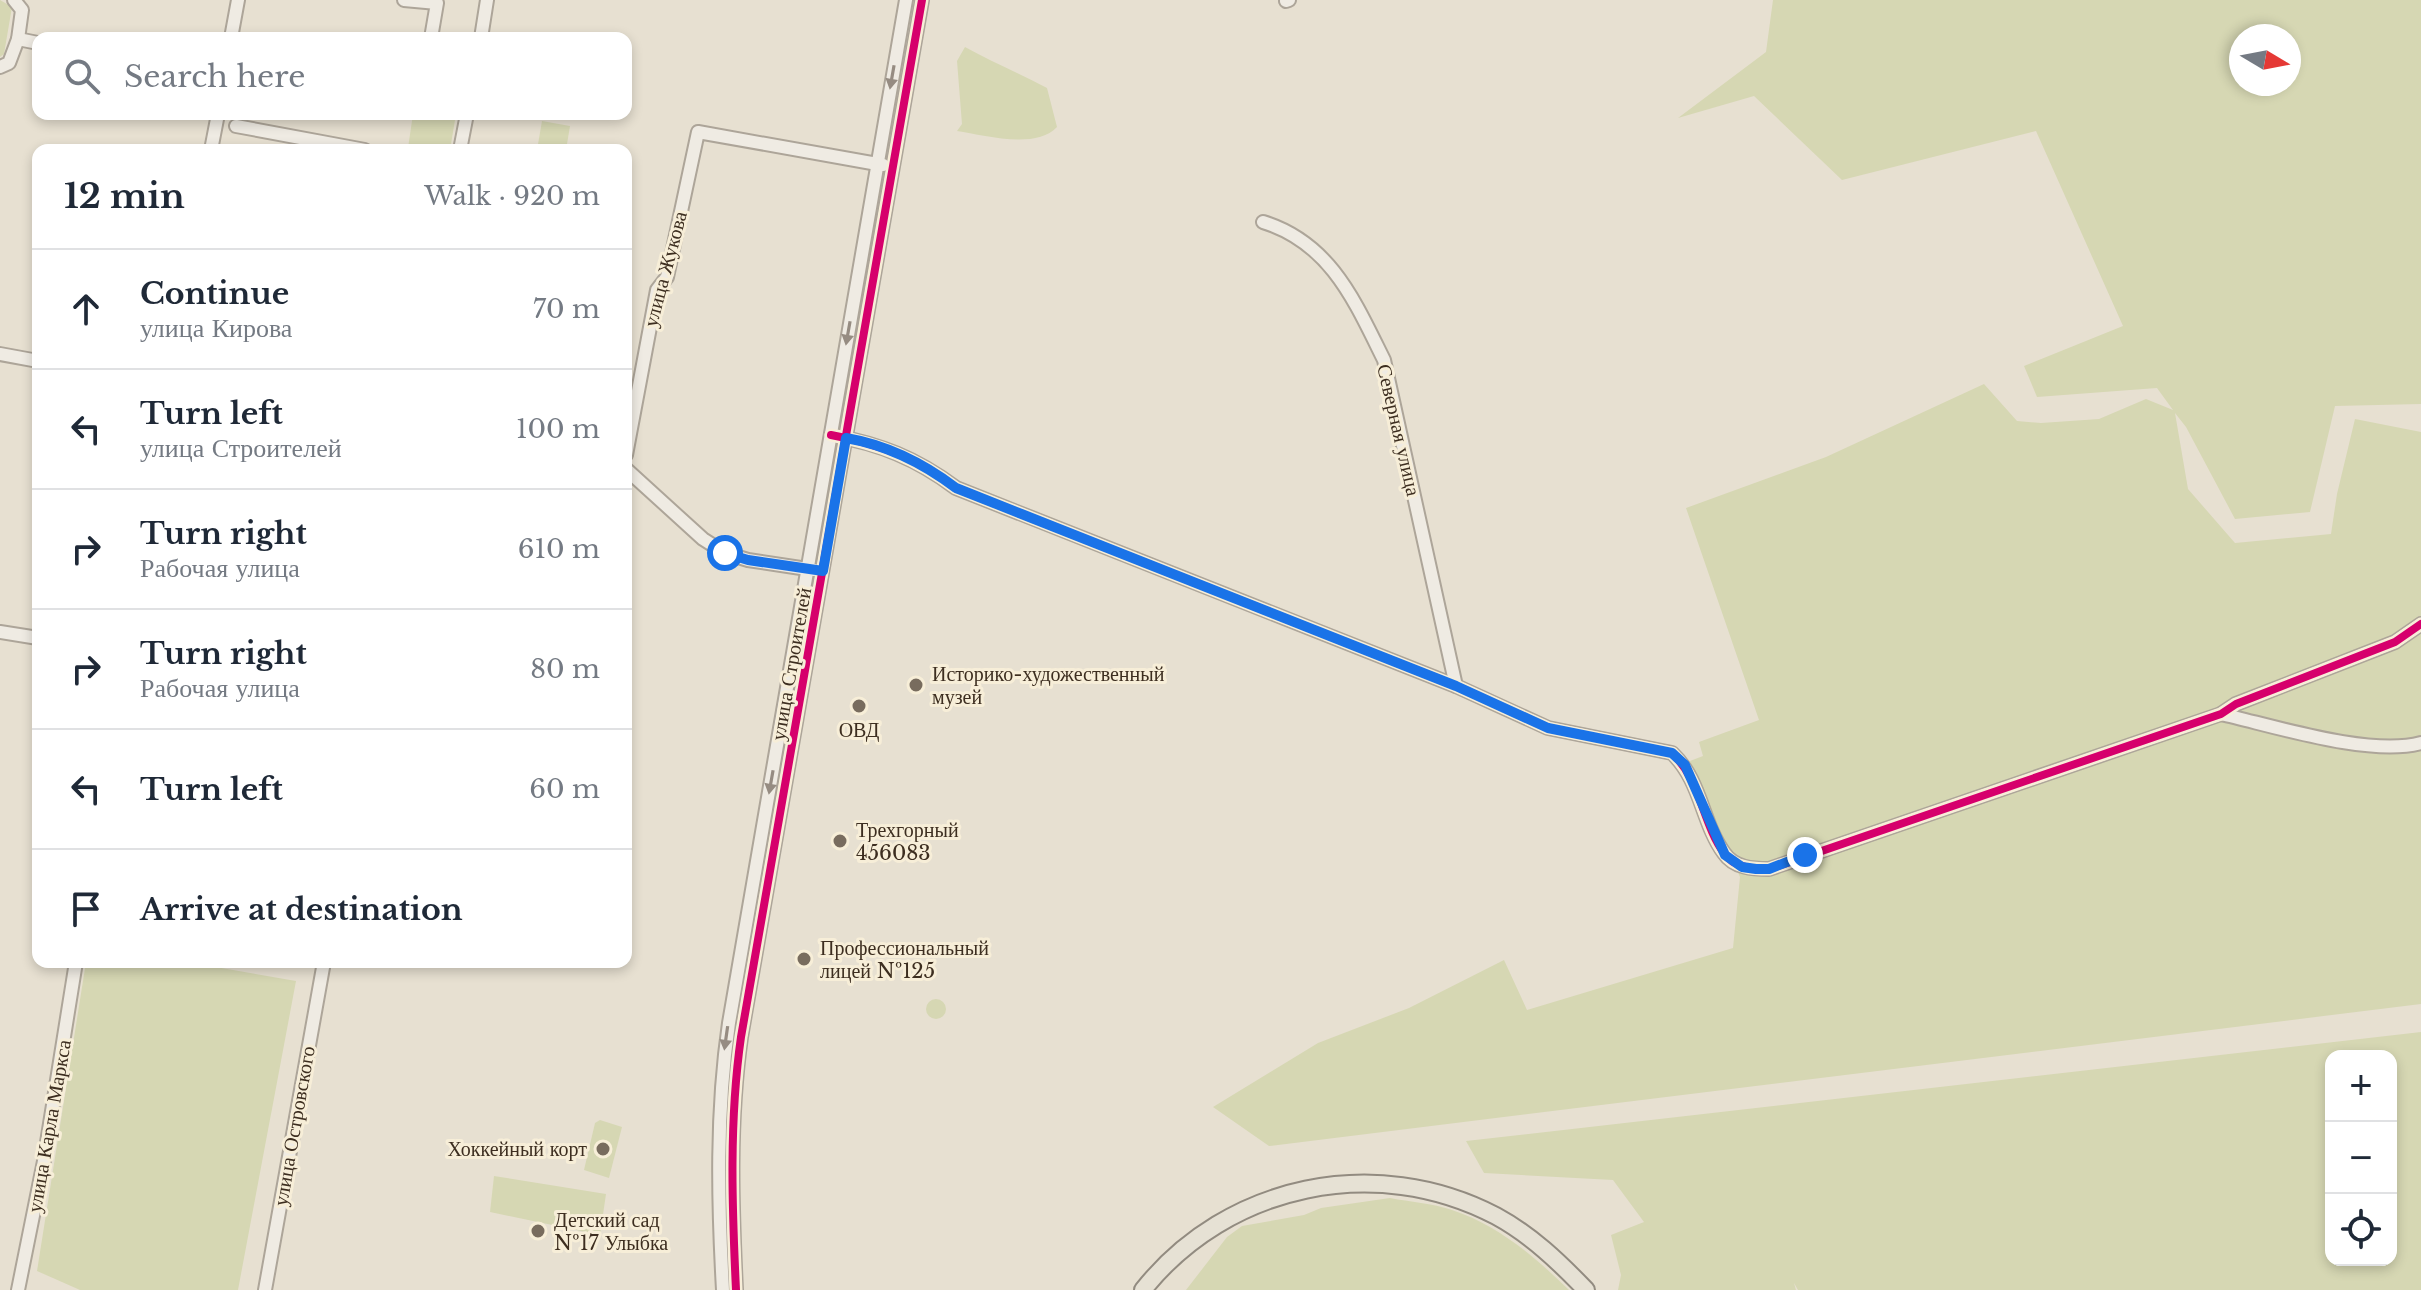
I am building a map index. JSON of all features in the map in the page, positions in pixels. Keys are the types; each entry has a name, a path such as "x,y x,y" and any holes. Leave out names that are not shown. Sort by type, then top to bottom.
{"main road":[{"path":"1143,1290 1186,1245 1234,1213 1295,1192 1349,1184 1386,1183 1439,1193 1499,1218 1531,1238 1586,1290"}],"street":[{"path":"0,67 9,63 18,39 22,10 14,0"},
{"path":"232,32 238,0"},
{"path":"404,0 437,3 432,32"},
{"path":"482,32 487,0"},
{"name":"улица Строителей","path":"723,1290 719,1121 724,1056 906,0"},
{"name":"улица Строителей","path":"736,1290 732,1197 737,1068 747,995 922,0"},
{"path":"18,39 32,42"},
{"path":"212,144 217,120"},
{"path":"461,144 466,120"},
{"path":"236,126 333,144"},
{"name":"улица Жукова","path":"632,423 657,290 667,277 698,132 877,164"},
{"path":"877,164 892,166"},
{"name":"Северная улица","path":"1263,222 1283,228 1334,268 1384,360 1456,686"},
{"path":"0,354 32,360"},
{"path":"831,435 869,443 917,461 956,488 1456,686 1548,728 1672,753 1685,765 1725,855 1742,867 1769,869 2221,714 2236,704 2395,642 2421,624"},
{"path":"632,474 703,539 725,553 748,560 823,571"},
{"path":"0,632 32,637"},
{"path":"2221,714 2378,748 2405,748 2421,743"},
{"name":"улица Карла Маркса","path":"18,1290 44,1161 75,968"},
{"name":"улица Островского","path":"265,1290 322,968"}],"green space":[{"path":"0,0 12,7 4,54 0,57"},
{"path":"1773,0 2421,0 2421,404 2335,406 2310,512 2235,519 2186,427 2175,413 2188,489 2235,543 2331,534 2355,419 2421,432 2421,1004 1269,1146 1213,1107 1318,1043 1409,1008 1504,960 1527,1010 1733,948 1740,877 1690,761 1703,756 1699,742 1759,720 1686,508 1826,457 1984,384 2017,421 2041,423 2099,419 2146,399 2173,410 2157,388 2037,397 2024,366 2123,326 2036,131 1842,180 1754,96 1678,118 1766,52"},
{"path":"965,47 1047,88 1057,127 1048,134 1023,139 957,131 962,124 957,61"},
{"path":"412,120 455,120 451,144 409,144"},
{"path":"542,121 570,126 567,144 538,144"},
{"path":"85,968 221,968 296,981 238,1290 80,1290 37,1271"},
{"path":"932,999 940,999 946,1009 940,1019 932,1019 926,1013 926,1005"},
{"path":"2421,1032 2421,1290 1798,1290 1794,1283 1796,1290 1618,1290 1621,1275 1611,1235 1644,1222 1613,1180 1484,1173 1466,1141"},
{"name":"Хоккейный корт","path":"600,1120 622,1127 609,1178 584,1170 595,1123"},
{"path":"494,1176 606,1194 600,1235 490,1212"},
{"path":"1390,1198 1444,1208 1485,1224 1529,1254 1569,1290 1186,1290 1227,1237 1242,1226 1304,1215 1321,1208"}],"cycle path":[{"path":"736,1290 733,1132 741,1037 922,0"},
{"path":"831,435 897,454 956,488 1456,686 1548,728 1672,753 1689,776 1724,853 1738,865 1750,868 1769,869 2221,714 2236,704 2395,642 2421,624"}],"place":[{"name":"Историко-художественный музей","path":"916,685"},
{"name":"ОВД","path":"859,706"},
{"name":"Трехгорный 456083","path":"840,841"},
{"name":"Профессиональный лицей №125","path":"804,959"},
{"name":"Хоккейный корт","path":"603,1149"},
{"name":"Детский сад №17 Улыбка","path":"538,1231"}],"route":[{"path":"725,553 748,560 823,571 846,438 861,440 927,466 956,488 1456,686 1548,728 1672,753 1685,765 1725,855 1742,867 1756,869 1769,869 1805,855"}]}
